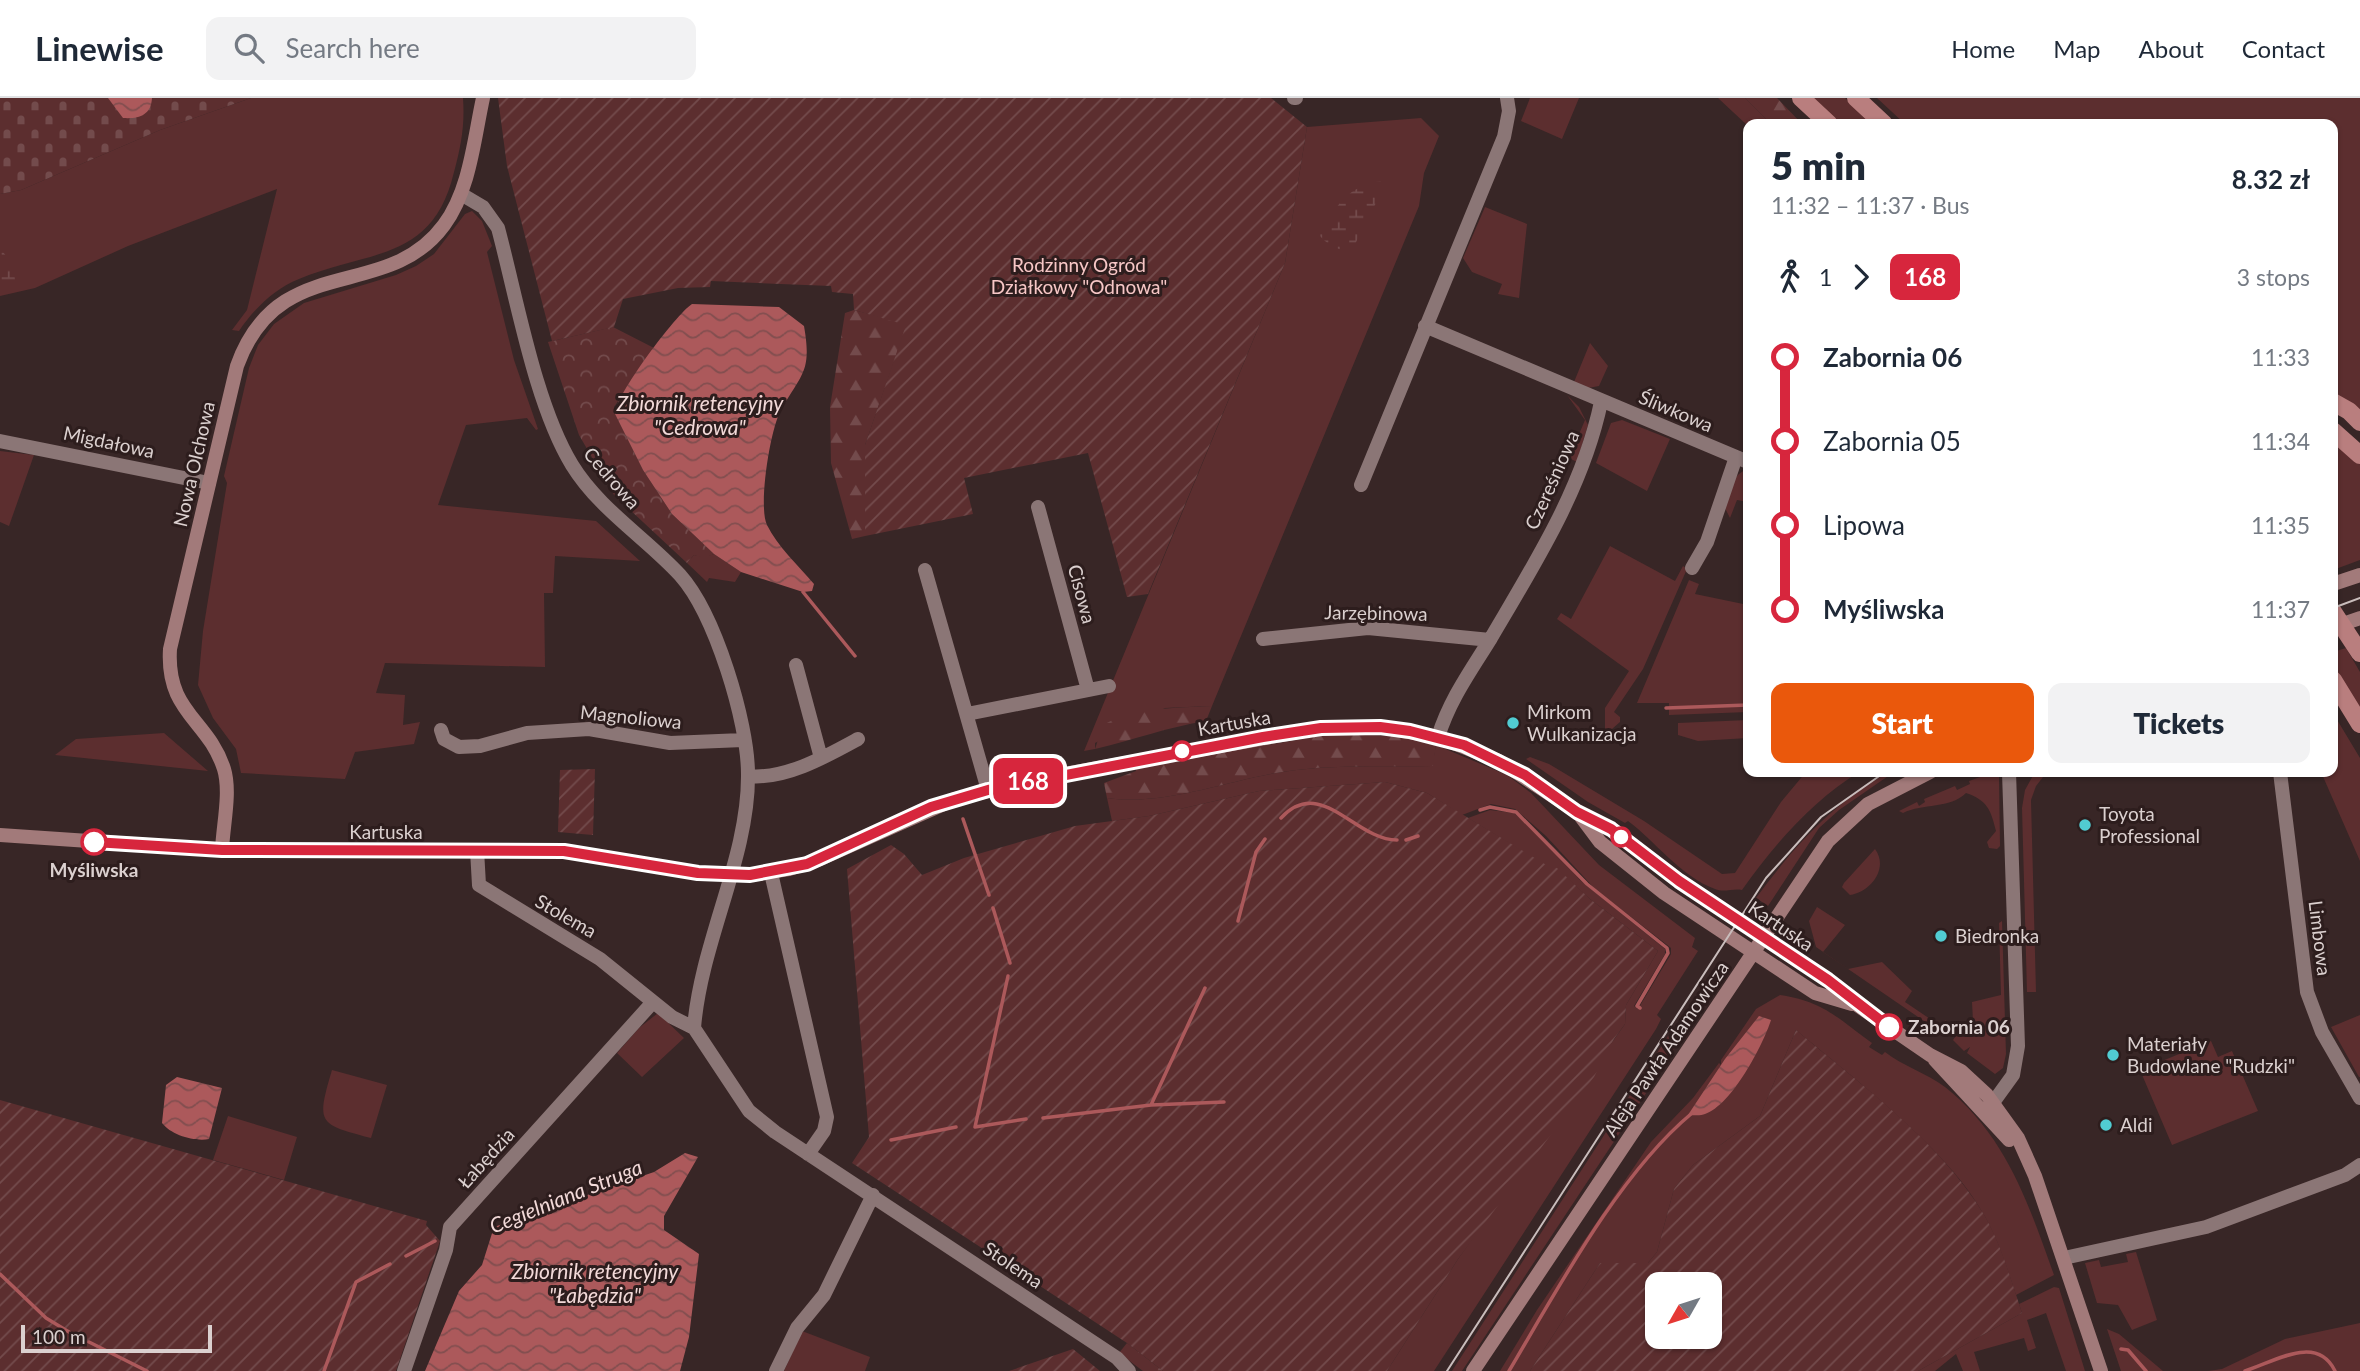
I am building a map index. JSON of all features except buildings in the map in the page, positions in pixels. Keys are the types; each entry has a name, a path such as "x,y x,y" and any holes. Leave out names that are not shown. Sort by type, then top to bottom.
{"main road":[{"path":"1801,98 1824,119"},
{"path":"1856,98 1879,119"},
{"path":"2338,406 2360,422"},
{"path":"2338,435 2360,455"},
{"path":"2338,620 2357,649"},
{"path":"2338,688 2360,724"}],"street":[{"path":"461,194 484,98"},
{"path":"1360,485 1504,137 1509,111 1507,98"},
{"name":"Nowa Olchowa","path":"222,850 225,772 214,749 177,698 169,669 170,649 237,366 250,335 261,321 298,292 406,258 443,227 461,194"},
{"name":"Cedrowa","path":"461,194 483,207 498,228 545,399 561,445 593,492 680,576 694,594 721,650 743,740 748,776 737,852 729,876"},
{"path":"1426,326 1601,402"},
{"name":"Śliwkowa","path":"1601,402 1742,460 1707,542 1692,568"},
{"name":"Czereśniowa","path":"1438,737 1446,710 1490,640 1569,499 1593,439 1601,402"},
{"name":"Migdałowa","path":"0,441 209,483"},
{"name":"Cisowa","path":"1038,508 1088,690"},
{"path":"925,570 988,790"},
{"path":"2338,582 2360,575"},
{"path":"2338,625 2360,618"},
{"name":"Jarzębinowa","path":"1263,639 1368,628 1490,640"},
{"path":"796,665 821,758"},
{"path":"967,714 1109,686"},
{"name":"Kartuska","path":"0,835 222,850 564,851 729,876 771,873 820,859 923,811 988,790 1321,728 1380,727 1438,737 1499,761 1577,812 1611,829 1679,881 1828,980 1857,1005 1930,1055 1961,1070 1990,1108 2018,1138 2048,1207 2101,1371"},
{"name":"Magnoliowa","path":"441,730 444,738 459,747 480,746 527,733 589,729 670,743 743,740"},
{"path":"748,776 759,777 821,758 858,739"},
{"name":"Aleja Pawła Adamowicza","path":"1473,1371 1828,841 1848,819 1916,777"},
{"path":"1990,1108 2013,1075 2018,1046 2009,777"},
{"name":"Limbowa","path":"2281,777 2307,992 2322,1032 2360,1098"},
{"name":"Kartuska","path":"1577,812 1600,842 1664,893 1815,993 1857,1005"},
{"name":"Stolema","path":"477,850 479,885 600,959 682,1025 694,1027 749,1111 775,1132 1117,1358 1129,1371"},
{"path":"771,873 827,1117 824,1131 808,1154"},
{"path":"694,1027 702,968 729,876"},
{"name":"Łabędzia","path":"404,1371 446,1250 450,1227 653,1002"},
{"path":"2064,1258 2206,1227 2345,1175 2360,1165"},
{"path":"776,1371 797,1328 824,1295 873,1195"}],"green space":[{"path":"0,98 251,98 160,130 21,190 0,194"},
{"path":"251,98 463,98 460,144 454,172 444,201 431,223 414,238 394,248 299,279 281,288 265,300 239,331 232,330 247,310 277,189 128,246 35,288 0,296 0,194 21,190 160,130"},
{"name":"Rodzinny Ogród Działkowy \"Odnowa\"","path":"498,98 1271,98 1307,127 1285,263 1148,594 1127,597 1088,453 964,478 973,514 865,536 865,445 906,325 854,310 853,294 832,292 831,286 711,281 710,287 678,288 623,299 614,327 552,341 507,166"},
{"path":"1530,98 1579,98 1562,139 1521,121"},
{"path":"1718,98 1745,98 1766,119 1743,119 1743,121"},
{"path":"1745,98 1777,98 1797,119 1766,119"},
{"path":"1813,98 1845,98 1868,119 1835,119"},
{"path":"1877,98 2360,98 2360,411 2338,397 2338,119 1900,119"},
{"path":"1421,118 1439,136 1424,173 1419,206 1212,706 1165,708 1095,743 1095,749 1084,751 1285,263 1307,127"},
{"path":"1381,181 1379,197 1352,250 1333,246 1318,234 1337,207 1351,193"},
{"path":"1485,207 1527,224 1519,298 1498,294 1502,284 1472,272 1463,258"},
{"path":"472,211 482,221 492,246 487,252 514,360 538,429 536,430 527,418 466,425 438,505 596,521 640,561 555,556 553,593 544,593 545,667 385,663 376,693 405,695 403,725 420,722 414,744 355,752 345,779 241,773 236,749 213,718 198,685 203,631 227,483 224,476 249,368 258,345 274,324 304,303 396,275 416,266 434,254 465,214"},
{"path":"0,248 13,265 15,280 0,289"},
{"path":"854,310 907,324 865,445 865,536 852,539 831,463 830,407 845,313"},
{"path":"613,327 654,348 614,407 615,414 643,470 672,514 714,554 704,558 694,555 687,563 614,495 579,435 548,342"},
{"path":"1590,343 1608,366 1599,386 1588,388 1574,382"},
{"path":"1567,395 1579,407 1588,425 1577,462 1569,458 1585,420"},
{"path":"1622,420 1670,439 1647,491 1596,463 1611,423"},
{"path":"2338,443 2360,463 2360,560 2338,568"},
{"path":"0,451 34,455 9,526 0,522"},
{"path":"1743,471 1743,501 1737,500 1730,518 1724,506 1738,475"},
{"path":"1610,546 1675,581 1683,566 1687,569 1643,669 1614,712 1620,717 1620,722 1605,735 1605,708 1629,671 1557,619 1561,613 1571,619"},
{"path":"714,554 741,572 735,582 709,578 707,582 687,563 694,555 704,557"},
{"path":"1689,580 1699,584 1695,594 1743,604 1743,712 1669,715 1669,703 1637,703"},
{"path":"2346,648 2360,672 2360,710 2338,674 2338,650"},
{"path":"1212,706 1206,721 1095,749 1103,725 1116,719 1156,710"},
{"path":"1743,720 1743,738 1698,741 1678,735 1678,723"},
{"path":"2338,721 2360,758 2360,861 2323,777 2338,777"},
{"path":"164,733 208,771 55,755 76,739"},
{"path":"1332,734 1398,736 1436,745 1433,766 1301,769 1173,796 1129,800 1107,798 1104,783 1136,771 1136,767"},
{"path":"1436,745 1507,775 1531,793 1599,865 1695,938 1692,947 1698,951 1657,1015 1661,1019 1656,1029 1434,1371 1387,1371 1458,1259 1625,1024 1626,1005 1658,951 1590,899 1557,869 1548,867 1468,818 1490,810 1514,813 1544,839 1580,880 1665,949 1665,954 1634,1006 1638,1009 1671,954 1671,948 1595,889 1546,836 1515,809 1491,804 1462,815 1427,793 1385,782 1259,791 1149,816 1112,821 1107,798 1129,800 1173,796 1300,769 1432,766"},
{"path":"1530,757 1549,764 1644,821 1722,874 1735,873 1781,802 1802,777 1851,777 1795,825 1742,890 1722,891 1690,876 1628,821 1625,823 1588,802 1526,759"},
{"path":"595,769 593,835 558,832 560,770"},
{"path":"1881,777 1887,777 1839,810 1819,828 1768,906 1756,898 1815,828"},
{"path":"1980,777 1999,777 2000,846 1997,849 1989,848 1987,842 1996,831 1990,812 1979,799 1966,793 1944,804 1903,813 1899,811 1917,802 1919,806 1925,802 1924,799 1955,786 1957,790 1970,784 1969,781"},
{"path":"2032,777 2043,777 2031,800 2036,992 2027,992 2022,808 2025,790"},
{"path":"1385,782 1427,793 1548,866 1557,868 1590,899 1658,951 1626,1005 1625,1024 1594,1077 1458,1259 1387,1371 1163,1371 1127,1343 852,1163 869,1137 847,869 891,845 904,854 922,875 964,858 1075,826 1149,816 1259,791"},
{"path":"1875,849 1880,864 1876,878 1865,889 1850,895 1842,887 1844,883"},
{"path":"1817,907 1845,925 1823,952 1816,947 1809,921"},
{"path":"2002,921 2006,1054 2003,1068 1995,1074 1967,1053 1970,1047 1964,1051 1953,1040 1966,1022 1973,1021 1972,1002 2001,995 1999,923"},
{"path":"1882,962 1912,991 1905,1002 1939,1025 1946,1020 1940,1032 1848,969"},
{"path":"1780,995 1808,1002 1830,1012 1872,1043 1869,1047 1882,1055 1885,1052 1938,1082 1966,1106 2000,1149 2013,1173 2025,1197 2054,1275 2016,1295 1989,1224 1968,1190 1948,1165 1898,1116 1796,1030 1760,1116 1693,1165 1674,1189 1657,1252 1648,1263 1600,1263 1530,1371 1500,1371 1537,1310 1651,1142 1693,1098 1719,1063 1721,1065 1721,1060 1756,1009"},
{"path":"658,1013 684,1038 642,1077 617,1053 639,1028"},
{"path":"2360,1015 2360,1077 2359,1077 2331,1027"},
{"path":"1796,1030 1872,1092 1922,1138 1965,1187 1995,1237 2022,1313 1918,1371 1530,1371 1600,1263 1648,1263 1657,1252 1674,1189 1693,1165 1760,1116"},
{"path":"1668,1036 1677,1042 1670,1057 1462,1371 1452,1371"},
{"path":"2211,1041 2218,1057 2232,1051 2258,1111 2172,1145 2140,1070"},
{"path":"332,1070 387,1085 371,1138 340,1129 326,1119 323,1112 324,1101"},
{"path":"0,1100 427,1221 426,1225 440,1241 396,1371 0,1371"},
{"path":"228,1116 297,1137 284,1180 213,1160"},
{"path":"2136,1252 2157,1320 2132,1330 2118,1305 2097,1303 2085,1263 2099,1260 2101,1267 2128,1262 2126,1254"},
{"path":"2054,1287 2059,1288 2085,1371 2066,1371 2046,1313 2027,1320 2036,1348 2028,1351 2024,1338 1974,1352 1980,1371 1963,1371 1956,1354 1935,1371 1918,1371 2022,1313 2019,1304"},
{"path":"2360,1323 2360,1371 2208,1371 2222,1369 2285,1339"},
{"path":"2107,1329 2119,1334 2163,1371 2121,1371"},
{"path":"802,1331 870,1357 865,1371 784,1371"},
{"path":"1127,1343 1163,1371 1143,1371 1119,1353"},
{"path":"1073,1349 1100,1371 1009,1371"}],"water":[{"path":"108,98 152,98 146,113 139,117 123,118"},
{"name":"Zbiornik retencyjny \"Cedrowa\"","path":"692,304 779,307 804,326 806,363 800,379 781,410 773,433 766,468 764,502 767,525 771,533 814,584 812,591 803,592 741,572 714,554 672,514 643,470 615,414 624,391 647,356"},
{"path":"1759,1016 1771,1020 1754,1058 1736,1087 1726,1099 1703,1115 1688,1115 1725,1059"},
{"path":"177,1077 222,1088 209,1139 184,1137 162,1123 166,1085"},
{"name":"Zbiornik retencyjny \"Łabędzia\"","path":"685,1153 698,1157 664,1216 664,1230 699,1254 689,1337 680,1371 425,1371 459,1291 482,1265 494,1227 654,1172"}],"waterway":[{"path":"803,592 855,656"},
{"name":"Cegielniana Struga","path":"1666,708 1743,705"},
{"name":"Cegielniana Struga","path":"1281,818 1296,807 1310,803 1324,806 1367,831 1397,840"},
{"path":"1480,810 1490,807 1516,812 1587,884 1667,948 1668,953 1637,1006 1640,1008"},
{"path":"963,819 989,895"},
{"name":"Cegielniana Struga","path":"1406,840 1418,836"},
{"name":"Cegielniana Struga","path":"1238,921 1256,852 1265,839"},
{"path":"993,908 1010,963"},
{"path":"1008,976 975,1127 1026,1119"},
{"name":"Cegielniana Struga","path":"1151,1105 1205,988"},
{"name":"Cegielniana Struga","path":"1043,1118 1151,1105 1224,1102"},
{"path":"1509,1371 1614,1200 1664,1139 1691,1114"},
{"name":"Cegielniana Struga","path":"891,1140 956,1127"},
{"name":"Cegielniana Struga","path":"406,1256 435,1241"},
{"name":"Cegielniana Struga","path":"324,1371 356,1282 390,1264"},
{"name":"Cegielniana Struga","path":"0,1274 46,1318 69,1332"},
{"name":"Cegielniana Struga","path":"89,1342 147,1371"},
{"path":"2121,1349 2128,1350 2146,1371"},
{"path":"2245,1371 2295,1353 2307,1352 2318,1354 2327,1360 2335,1371"}],"tram line":[{"path":"2338,606 2360,598"},
{"path":"1447,1371 1766,878 1821,817 1878,777"}],"bus line":[{"name":"168","path":"94,842 222,850 564,851 611,856 698,873 750,875 807,864 931,807 988,790 1263,737 1321,728 1380,727 1438,737 1464,745 1525,775 1577,812 1611,829 1679,881 1828,980 1857,1005 1889,1027"}],"place":[{"name":"Mirkom Wulkanizacja","path":"1513,723"},
{"name":"Toyota Professional","path":"2085,825"},
{"name":"Myśliwska","path":"94,842"},
{"name":"Biedronka","path":"1941,936"},
{"name":"Zabornia 06","path":"1889,1027"},
{"name":"Materiały Budowlane \"Rudzki\"","path":"2113,1055"},
{"name":"Aldi","path":"2106,1125"}]}
